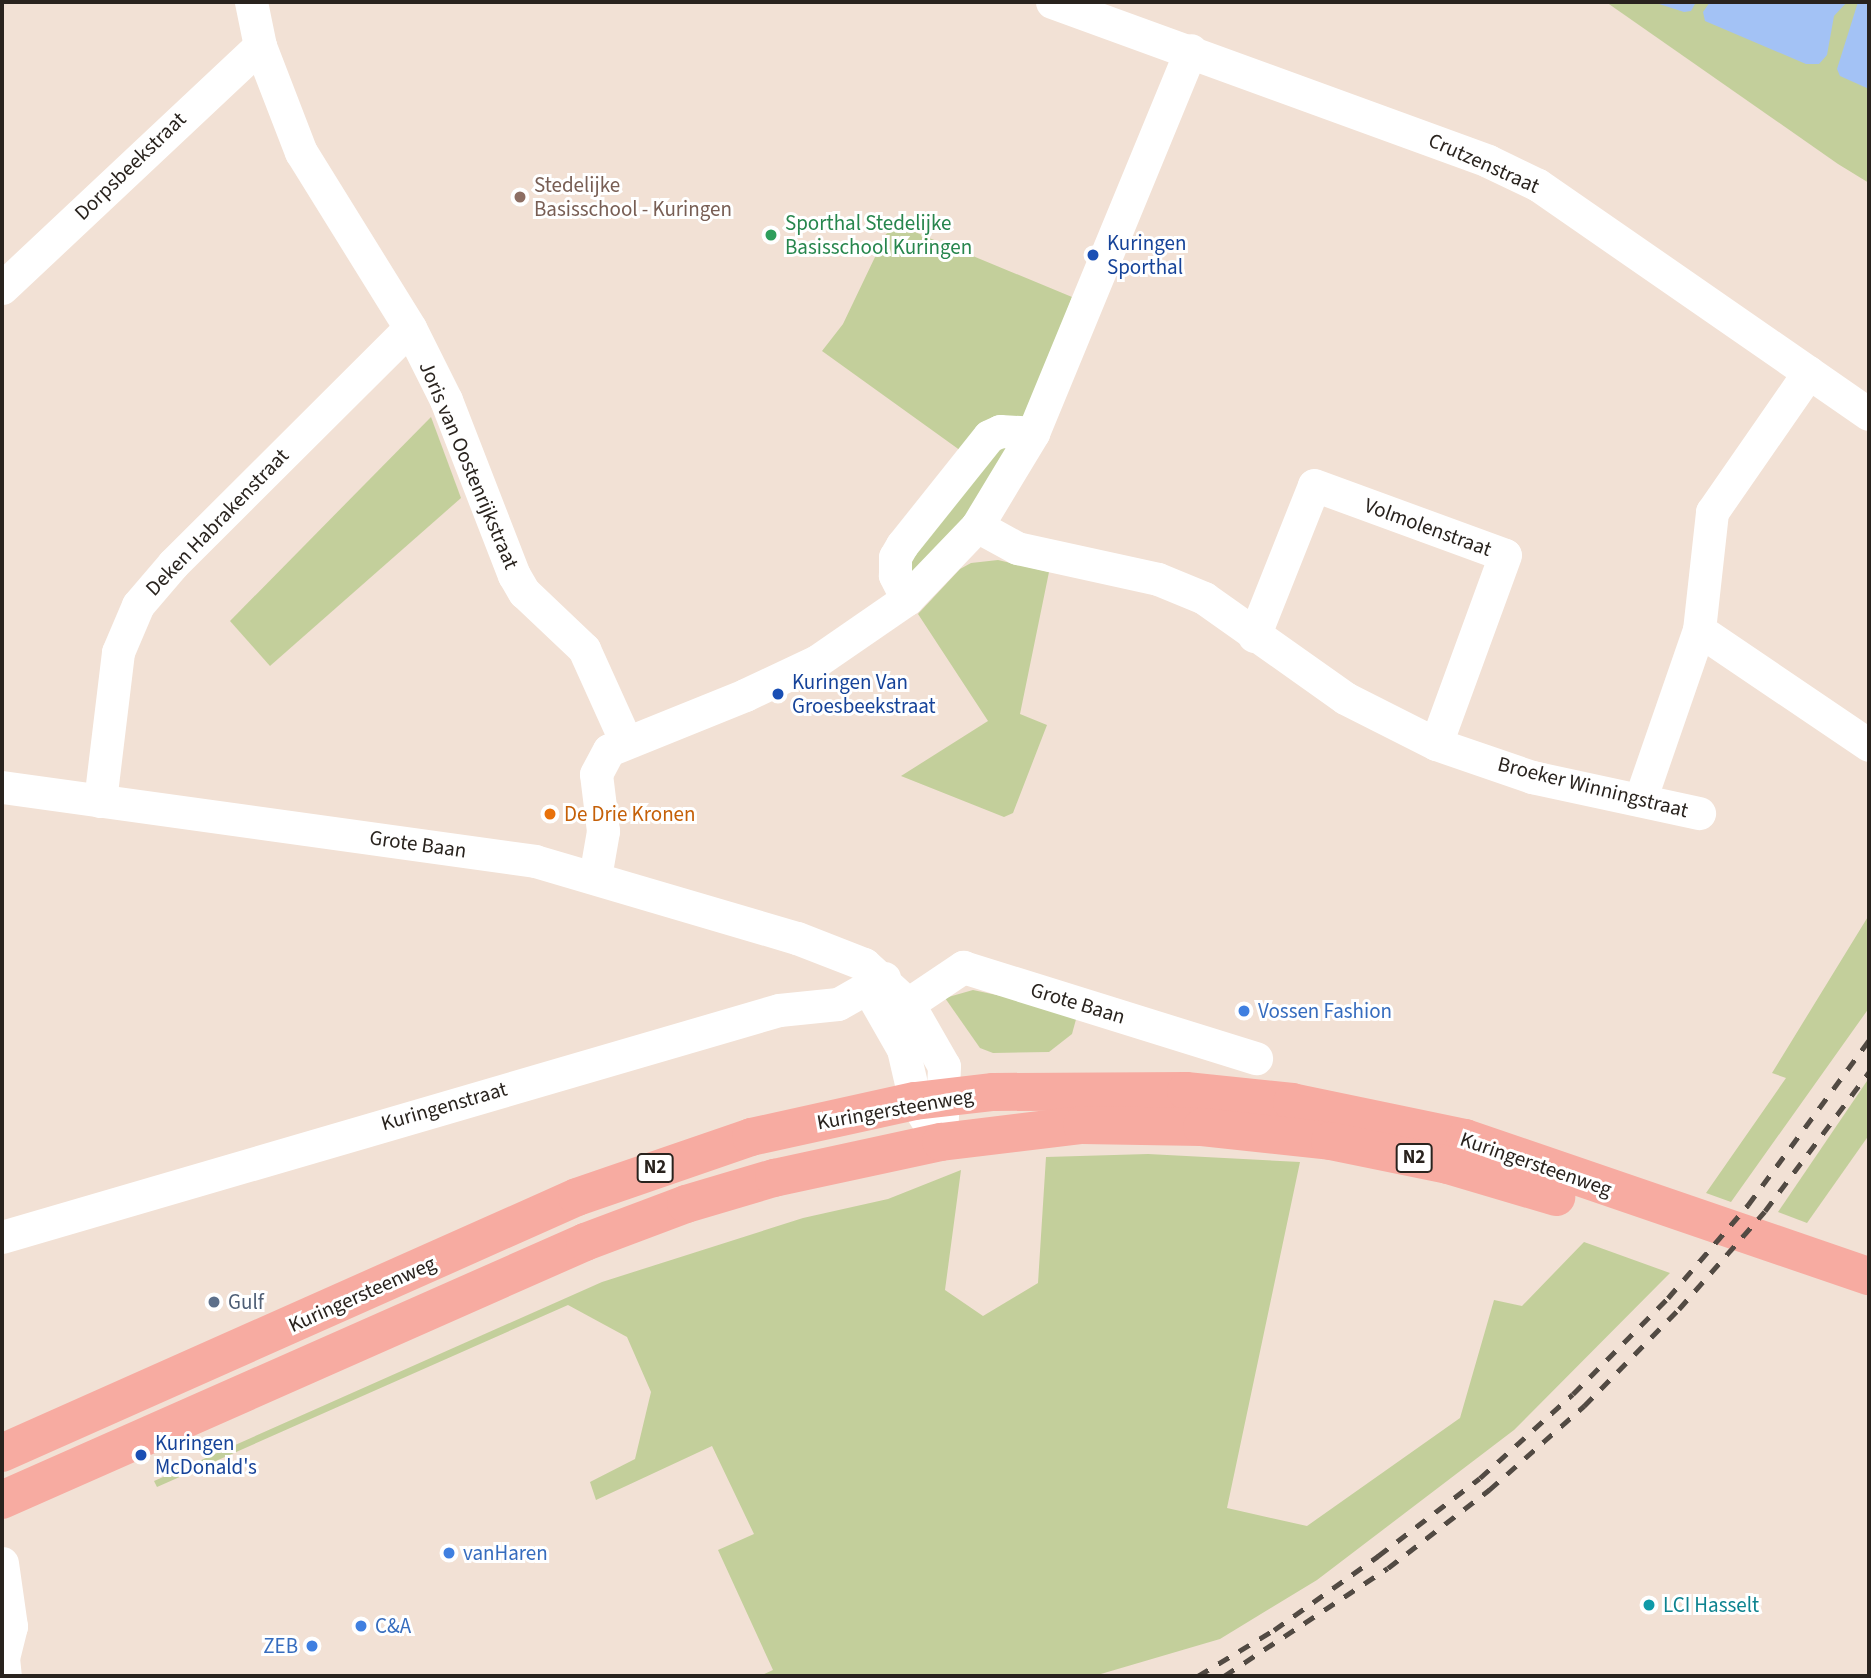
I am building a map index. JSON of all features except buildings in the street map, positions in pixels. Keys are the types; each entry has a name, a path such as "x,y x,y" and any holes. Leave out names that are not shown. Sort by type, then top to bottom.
{"main road":[{"name":"Kuringersteenweg","path":"2,1453 577,1197 751,1137 929,1100 1079,1089 1186,1091 1292,1102 1465,1138 1869,1276"},
{"name":"Kuringersteenweg","path":"2,1500 585,1242 686,1204 774,1178 941,1142 1082,1125 1202,1127 1330,1141 1497,1179 1869,1300"}],"street":[{"name":"Joris van Oostenrijkstraat","path":"251,2 260,46 301,152 410,328 451,412 514,575 524,592 584,649 625,740"},
{"name":"Crutzenstraat","path":"1052,2 1191,50 1488,160 1538,185 1869,414"},
{"name":"Dorpsbeekstraat","path":"2,288 260,46"},
{"path":"595,877 603,831 598,764 625,740 786,678 852,639 907,599 977,526 1033,433 1191,50"},
{"name":"Deken Habrakenstraat","path":"100,801 118,652 138,605 173,564 410,328"},
{"path":"1640,800 1699,630 1712,512 1809,372"},
{"path":"907,599 895,575 895,557 902,545 989,436 1000,431 1033,433"},
{"name":"Volmolenstraat","path":"1254,636 1314,485 1505,555 1436,744"},
{"name":"Broeker Winningstraat","path":"977,526 1017,548 1158,579 1204,598 1345,698 1436,744 1532,777 1699,813"},
{"path":"1699,630 1869,745"},
{"name":"Grote Baan","path":"2,787 535,861 825,948 864,964 876,984 944,1066 929,1100 941,1142"},
{"name":"Grote Baan","path":"898,1012 963,967 1256,1058"},
{"name":"Kuringenstraat","path":"2,1237 779,1010 838,1004 876,984"},
{"path":"2,1563 11,1626 4,1663"}],"green space":[{"path":"1606,2 1869,2 1869,183 1838,164"},
{"path":"895,228 910,230 1072,297 1029,415 968,456 822,351 843,324 886,234"},
{"path":"431,417 461,498 270,666 230,621"},
{"path":"1014,441 974,509 910,579 904,552 991,443"},
{"path":"998,560 1049,572 1020,714 1047,725 1013,813 1004,817 901,776 988,721 918,614 960,569 971,563"},
{"path":"1869,915 1869,1008 1731,1202 1706,1193 1786,1078 1772,1073"},
{"path":"973,990 1078,1012 1072,1034 1049,1052 993,1053 980,1048 945,998"},
{"path":"1869,1078 1869,1135 1807,1223 1778,1212"},
{"path":"1148,1154 1300,1162 1227,1508 1307,1526 1460,1418 1494,1300 1522,1306 1584,1242 1670,1273 1514,1430 1317,1580 1220,1639 1094,1676 760,1676 773,1670 718,1550 754,1534 712,1446 596,1500 590,1482 635,1459 651,1392 627,1337 568,1305 157,1487 154,1481 602,1282 803,1218 888,1199 961,1170 945,1290 983,1316 1038,1283 1046,1157"}],"water":[{"path":"1653,2 1696,2 1691,11 1684,12"},
{"path":"1710,2 1847,2 1834,16 1827,55 1819,64 1806,64 1705,21 1703,12"},
{"path":"1858,2 1869,2 1869,89 1840,76 1837,69"}],"railway":[{"path":"1198,1676 1274,1630 1378,1556 1480,1478 1573,1394 1668,1298 1748,1205 1869,1040"},
{"path":"1224,1676 1388,1568 1489,1490 1584,1406 1679,1309 1765,1211 1869,1072"}],"place":[{"name":"Stedelijke Basisschool - Kuringen","path":"520,197"},
{"name":"Sporthal Stedelijke Basisschool Kuringen","path":"771,235"},
{"name":"Kuringen Sporthal","path":"1093,255"},
{"name":"Kuringen Van Groesbeekstraat","path":"778,694"},
{"name":"De Drie Kronen","path":"550,814"},
{"name":"Vossen Fashion","path":"1244,1011"},
{"name":"Gulf","path":"214,1302"},
{"name":"Kuringen McDonald's","path":"141,1455"},
{"name":"vanHaren","path":"449,1553"},
{"name":"LCI Hasselt","path":"1649,1605"},
{"name":"C&A","path":"361,1626"},
{"name":"ZEB","path":"312,1646"}]}
